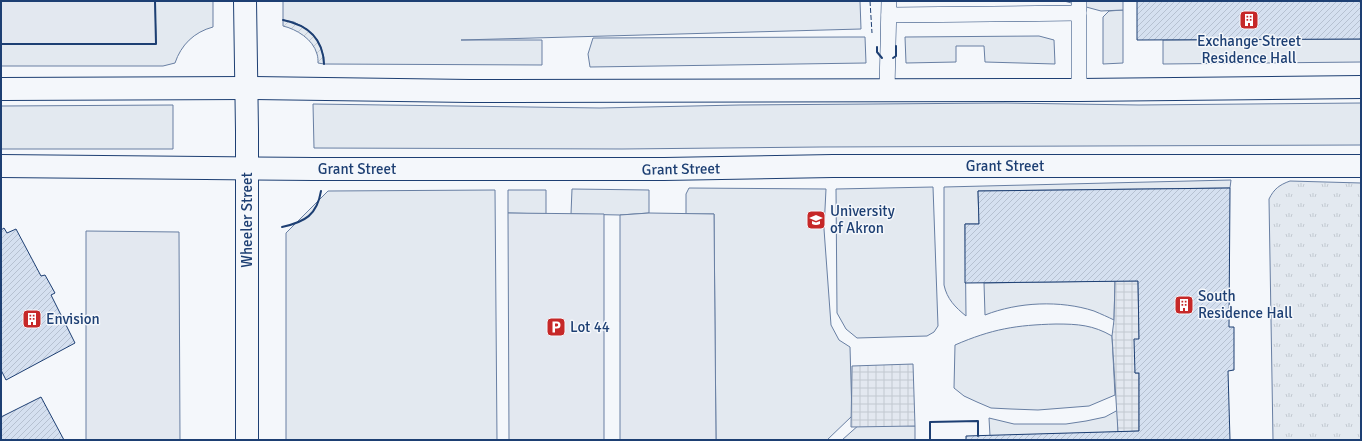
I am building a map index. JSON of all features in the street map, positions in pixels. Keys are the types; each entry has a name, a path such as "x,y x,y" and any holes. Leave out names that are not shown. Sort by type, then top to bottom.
{"main road":[{"name":"Wheeler Street","path":"245,1 247,169 247,440"},
{"path":"1,89 246,88 470,91 1079,90 1361,87"},
{"name":"Grant Street","path":"1,166 247,169 664,169 833,166 1361,166"}],"lane":[{"path":"887,90 889,8 1079,7 1079,90"}],"green space":[{"path":"155,1 213,1 213,27 200,32 189,40 181,50 175,63 163,66 1,66 1,44 156,44"},
{"path":"283,1 860,1 861,29 461,40 542,40 542,65 324,64 324,57 308,30 294,22 283,20"},
{"path":"1123,10 1123,63 1103,64 1103,17 1109,11"},
{"path":"283,20 300,25 312,34 321,47 324,64 318,63 318,56 308,39 298,32 283,26"},
{"path":"1039,36 1054,40 1055,64 985,62 984,46 956,46 956,62 906,63 905,37"},
{"path":"865,37 866,63 590,67 588,54 593,38"},
{"path":"1361,39 1361,62 1163,64 1163,40"},
{"path":"1004,103 1139,105 1361,103 1361,145 622,149 314,148 313,104 600,108 739,105"},
{"path":"173,105 173,149 1,149 1,106"},
{"path":"1231,180 1230,188 978,191 979,224 965,224 966,316 952,302 945,290 944,187"},
{"path":"1290,181 1361,183 1361,440 1273,440 1269,199 1277,188"},
{"path":"933,187 938,326 934,332 927,336 857,338 846,329 837,313 836,189"},
{"path":"689,188 826,189 824,229 831,325 839,340 850,347 852,416 827,440 716,440 714,214 686,214 686,194"},
{"path":"572,189 649,190 649,213 620,215 571,214"},
{"path":"495,190 497,440 286,440 286,233 328,191"},
{"path":"508,190 546,190 546,214 508,213"},
{"path":"1115,281 1114,320 1081,307 1053,304 1011,307 985,315 984,283"},
{"path":"1071,324 1092,327 1112,336 1115,395 1089,406 1038,410 1011,409 991,408 964,396 954,388 955,345 981,335 1004,329 1029,325"},
{"path":"1118,410 1118,432 990,436 989,418 1014,424 1066,424 1105,417"},
{"path":"860,424 915,426 915,440 842,440"}],"shaded area":[{"path":"1,1 155,1 156,44 1,44"},
{"path":"1064,1 1123,1 1123,10 1101,11"},
{"name":"Lot 44","path":"508,213 604,214 604,440 509,440"},
{"path":"649,213 714,214 716,440 620,440 620,215"},
{"path":"86,231 179,232 180,440 86,440"},
{"path":"1115,281 1138,281 1139,339 1135,373 1139,373 1139,431 1118,432 1112,336"},
{"path":"913,364 915,426 851,427 852,366"}],"building":[{"name":"Exchange Street Residence Hall","path":"1137,1 1361,1 1361,39 1137,40"},
{"name":"South Residence Hall","path":"1230,188 1229,327 1234,327 1234,370 1228,371 1230,440 966,440 966,436 1139,431 1139,373 1135,373 1134,339 1139,339 1138,281 965,283 965,224 979,224 978,191"},
{"name":"Envision","path":"4,228 7,233 16,229 41,276 45,275 55,293 51,295 75,343 6,380 1,370 1,230"},
{"path":"41,397 64,440 1,440 1,417"}],"fence":[{"path":"870,1 872,33"}],"wall":[{"path":"1,44 156,44 155,1"},
{"path":"283,20 300,25 312,34 321,47 324,64"},
{"path":"893,58 896,56 896,46"},
{"path":"877,47 877,52 882,58"},
{"path":"282,227 297,223 309,216 316,206 321,191"},
{"path":"930,440 930,422 978,421 978,436"}],"place":[{"name":"Exchange Street Residence Hall","path":"1249,20"},
{"name":"University of Akron","path":"816,220"},
{"name":"South Residence Hall","path":"1184,305"},
{"name":"Envision","path":"32,319"},
{"name":"Lot 44","path":"556,327"}]}
